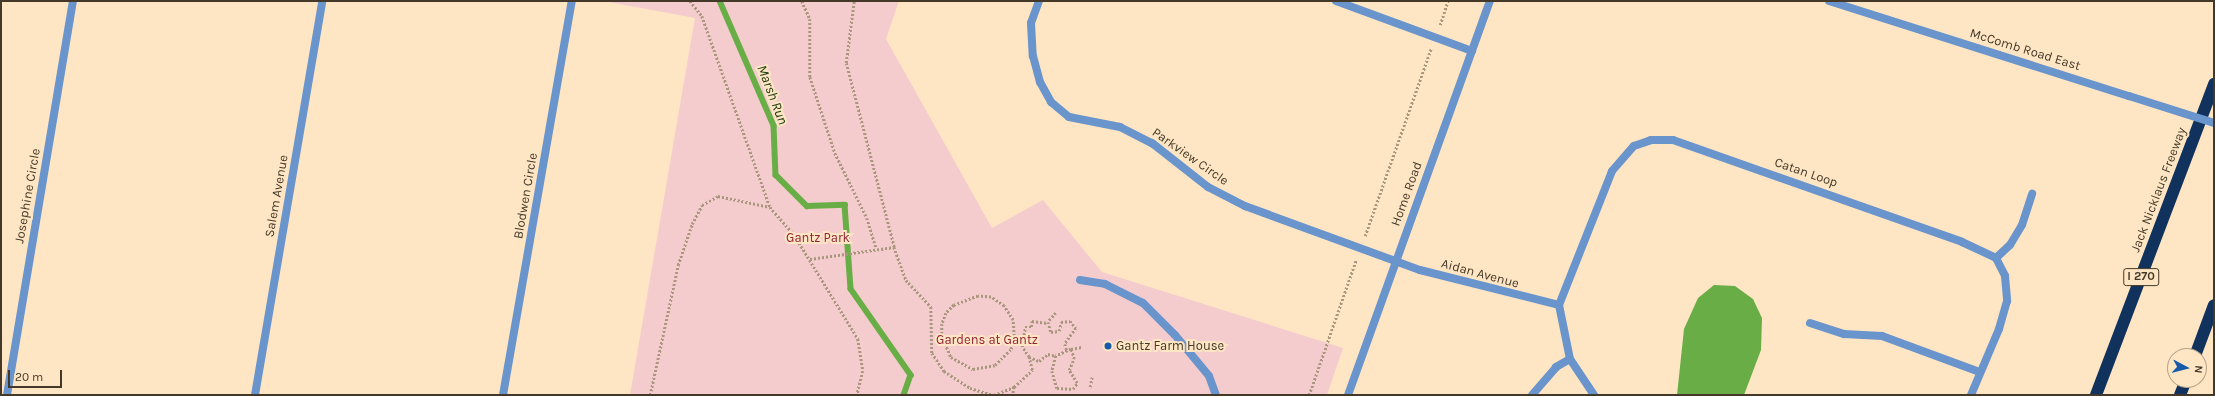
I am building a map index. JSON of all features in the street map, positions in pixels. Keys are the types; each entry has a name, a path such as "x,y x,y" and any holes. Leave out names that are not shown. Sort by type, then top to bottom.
{"highway":[{"name":"Jack Nicklaus Freeway","path":"2096,395 2214,84"},
{"path":"2198,348 2214,305"}],"street":[{"name":"Josephine Circle","path":"7,395 73,1"},
{"name":"Salem Avenue","path":"255,395 322,1"},
{"name":"Blodwen Circle","path":"503,395 572,1"},
{"name":"Parkview Circle","path":"1039,1 1031,23 1034,56 1038,75 1051,102 1069,117 1120,127 1152,143 1208,187 1245,206 1395,262"},
{"path":"1336,1 1472,51"},
{"name":"Home Road","path":"1348,395 1490,1"},
{"name":"McComb Road East","path":"1829,1 2214,123"},
{"name":"Catan Loop","path":"1559,305 1612,171 1634,146 1651,140 1672,140 1792,180 1962,242 1996,258"},
{"path":"1971,395 1999,329 2007,301 2005,276 1996,258 2010,245 2022,225 2032,194"},
{"name":"Aidan Avenue","path":"1395,262 1517,296 1559,305"},
{"path":"1080,280 1106,284 1143,303 1175,335 1209,376 1216,395"},
{"path":"1559,305 1570,359 1594,395"},
{"path":"1810,323 1844,334 1882,336 1980,372"},
{"path":"1532,395 1556,367 1570,359"}],"path":[{"path":"690,1 702,16 770,207 795,236 858,338 863,371 857,395"},
{"path":"802,1 810,19 810,77 835,153 867,218 876,248"},
{"path":"854,1 846,63 894,246 906,280 931,307 932,353 944,371 970,388 994,395 1014,387 1032,370 1029,357 1022,346 1025,327 1031,328 1032,321 1048,323"},
{"path":"1309,395 1448,1"},
{"path":"650,395 678,265 692,224 702,205 718,196 770,207"},
{"path":"810,259 894,246"},
{"path":"978,296 991,298 1004,306 1013,320 1014,336 1011,349 1004,359 995,366 973,369 951,357 942,336 942,324 946,313 954,305 978,296"},
{"path":"1048,323 1056,313"},
{"path":"1048,323 1051,332 1055,333 1059,331 1061,322 1070,321 1076,328 1065,344 1067,351"},
{"path":"1014,336 1024,337"},
{"path":"1029,357 1039,361 1048,354 1056,356 1082,346"},
{"path":"1056,356 1052,371 1054,386 1073,389 1076,383 1069,370 1074,359 1071,350"},
{"path":"1090,387 1092,377"},
{"path":"1013,395 1014,387"}],"green space":[{"name":"Gantz Park","path":"603,1 899,1 886,39 992,228 1043,200 1102,272 1343,348 1327,395 630,395 695,18"}],"shaded area":[{"path":"1714,285 1735,286 1753,299 1762,318 1761,350 1744,395 1677,395 1684,329 1698,298"}],"waterway":[{"name":"Marsh Run","path":"720,1 774,126 776,175 807,206 845,205 851,289 911,375 904,395"}],"place":[{"name":"Gantz Farm House","path":"1108,346"}],"park label":[{"name":"Gardens at Gantz","path":"987,340"}]}
